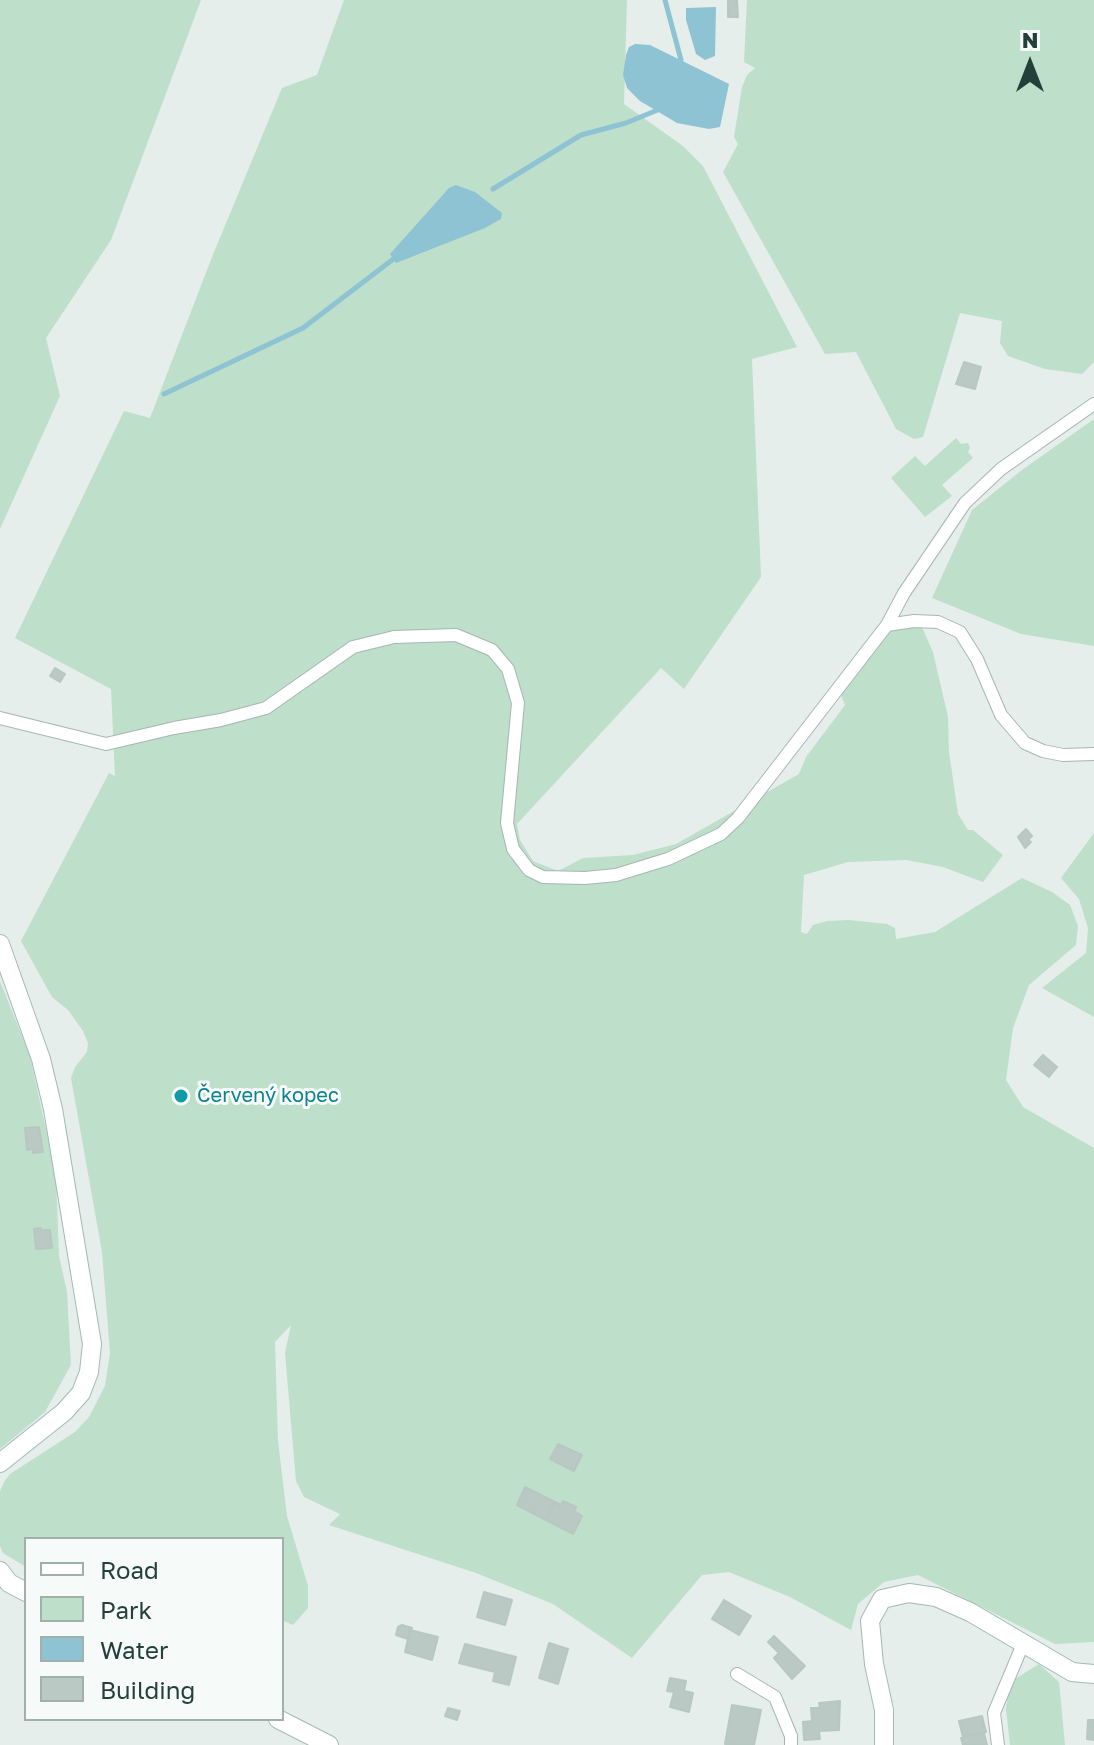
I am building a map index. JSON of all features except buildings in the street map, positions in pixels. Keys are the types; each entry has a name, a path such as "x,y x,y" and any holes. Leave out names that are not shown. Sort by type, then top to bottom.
{"street":[{"path":"0,718 106,744 266,708 353,647 394,637 456,635 492,650 508,669 518,703 507,823 513,849 529,870 543,877 616,875 668,859 721,834 738,818 887,625 904,593 965,503 1001,469 1094,404"},
{"path":"887,625 914,621 938,622 960,632 977,659 1001,715 1025,743 1063,755 1094,754"},
{"path":"0,944 41,1059 53,1109 92,1344 89,1372 81,1393 64,1412 0,1463"},
{"path":"0,1571 9,1583 24,1591"},
{"path":"884,1745 884,1710 874,1664 870,1621 882,1599 909,1593 936,1597 970,1612 1072,1672 1094,1674"},
{"path":"998,1745 994,1713 1023,1644"},
{"path":"737,1674 775,1697 791,1736 791,1745"},
{"path":"282,1721 329,1745"}],"green space":[{"path":"0,0 201,0 111,240 46,338 60,396 0,529"},
{"path":"344,0 627,0 624,104 683,146 703,166 797,347 752,359 761,577 684,689 661,668 517,824 520,840 533,861 558,871 583,858 633,855 676,844 799,774 806,757 845,705 840,693 890,630 921,625 933,652 948,717 949,752 958,814 968,830 973,830 1003,855 983,882 943,867 906,860 848,862 804,875 801,932 807,934 813,925 827,921 849,920 887,924 895,928 896,939 935,932 1022,878 1052,892 1070,905 1078,926 1076,945 1029,985 1013,1028 1006,1080 1023,1107 1094,1148 1094,1642 1055,1644 918,1575 884,1582 858,1604 851,1630 790,1597 729,1572 702,1575 632,1658 553,1604 476,1573 329,1525 340,1514 304,1497 296,1481 285,1353 291,1325 275,1342 278,1441 287,1516 308,1586 308,1608 293,1625 284,1621 284,1537 24,1537 24,1566 3,1553 0,1546 0,1491 4,1482 10,1474 75,1432 89,1417 105,1386 110,1353 102,1252 71,1078 87,1052 88,1043 68,1010 52,997 21,941 109,773 115,776 111,689 15,638 124,411 150,418 282,88 317,75"},
{"path":"747,0 1094,0 1094,362 1082,374 1045,369 1008,356 1000,343 1002,321 960,313 923,437 914,439 896,429 856,352 825,354 723,172 738,144 734,137 742,87 747,75 755,68 744,62"},
{"path":"1094,419 1094,646 1021,634 932,598 972,510"},
{"path":"956,438 961,444 968,443 968,452 973,458 942,485 952,496 925,517 891,478 915,456 925,466"},
{"path":"1094,833 1094,1017 1042,988 1086,953 1088,928 1079,899 1061,878"},
{"path":"0,981 30,1056 56,1176 59,1256 67,1292 71,1365 45,1412 0,1449"},
{"path":"1039,1664 1059,1682 1065,1745 1010,1745 1006,1709 1010,1682"}],"water":[{"path":"716,7 715,56 705,60 696,54 686,20 686,8"},
{"path":"635,44 650,45 729,84 720,127 709,129 677,123 640,101 627,88 623,75 629,47"},
{"path":"456,185 475,192 502,213 501,219 396,263 390,254 449,188"}],"waterway":[{"path":"665,0 680,65"},
{"path":"493,189 581,135 626,123 660,109"},
{"path":"164,394 303,328 396,257"}],"place":[{"name":"Červený kopec","path":"181,1096"}]}
